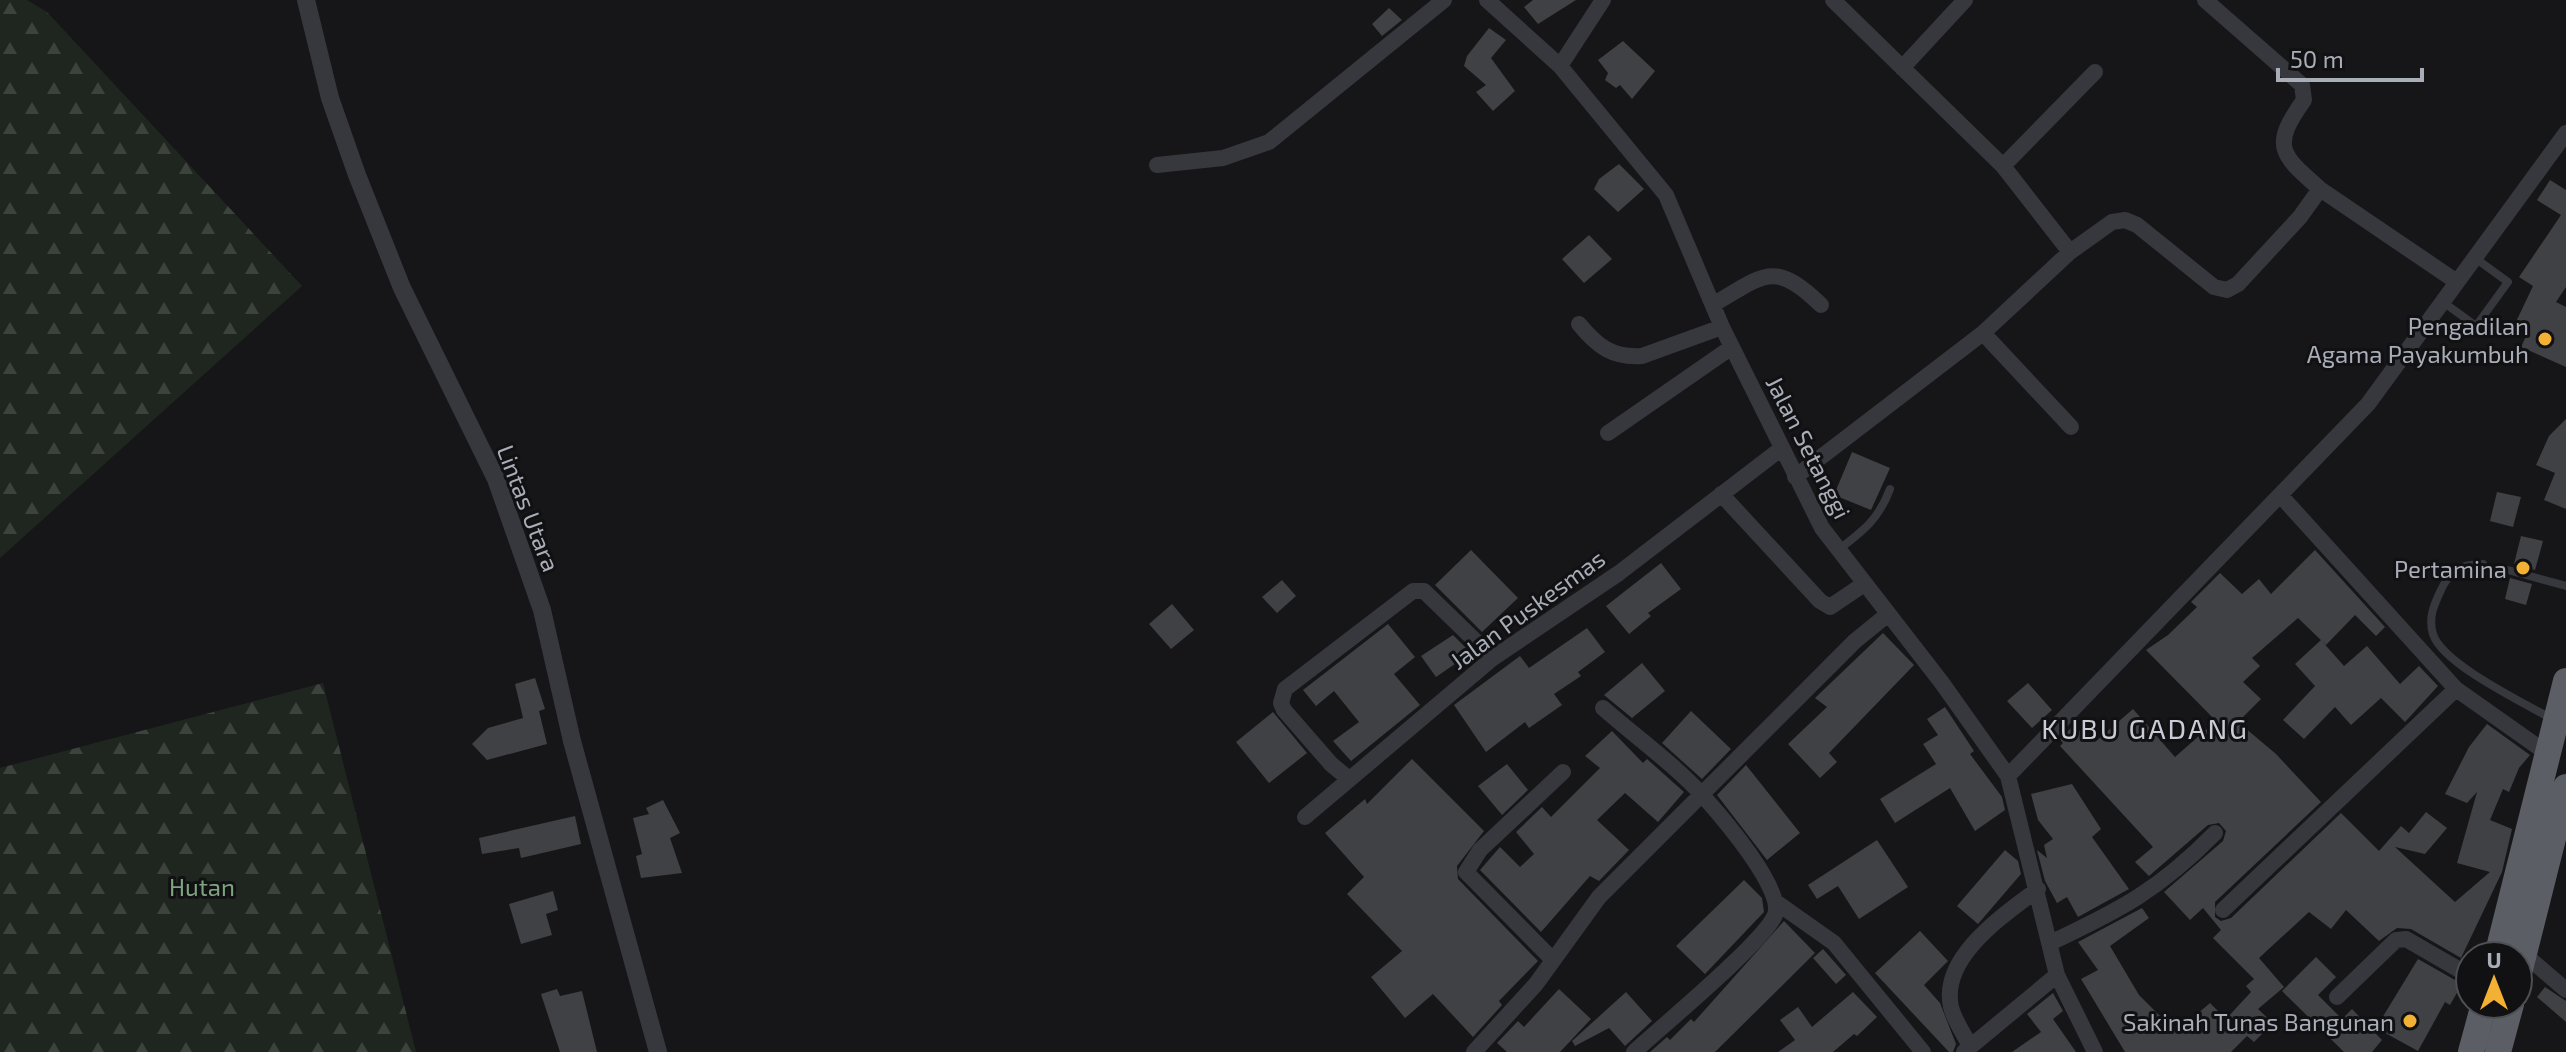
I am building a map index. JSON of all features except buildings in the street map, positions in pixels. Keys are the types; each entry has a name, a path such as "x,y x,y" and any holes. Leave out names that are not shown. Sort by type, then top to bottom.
{"highway":[{"path":"2501,940 2548,754 2561,724 2566,681"},
{"path":"2527,940 2566,787"},
{"path":"2471,1052 2480,1020"},
{"path":"2498,1052 2507,1020"}],"street":[{"name":"Lintas Utara","path":"306,0 330,98 357,175 402,288 496,479 542,610 572,741 658,1052"},
{"path":"1157,165 1223,158 1269,142 1444,0"},
{"name":"Jalan Setanggi","path":"1487,0 1560,66 1666,195 1722,327 1795,477 1837,550 1942,683 2008,776 2057,975 2095,1052"},
{"path":"1560,66 1603,0"},
{"path":"1833,0 2003,166 2070,252"},
{"path":"1902,68 1965,0"},
{"path":"2205,0 2302,85 2304,100 2288,122 2282,148 2288,161 2320,189 2457,282"},
{"path":"2003,166 2095,72"},
{"path":"2008,776 2368,404 2566,133"},
{"path":"1795,477 1983,333 2070,252 2112,222 2125,220 2137,225 2214,287 2232,289 2300,217 2320,189"},
{"path":"1714,304 1762,278 1774,275 1791,278 1821,305"},
{"path":"1579,324 1607,352 1630,357 1642,356 1722,327"},
{"path":"1983,333 2071,427"},
{"path":"1608,433 1732,347"},
{"name":"Jalan Puskesmas","path":"1305,817 1493,658 1619,573 1782,448"},
{"path":"1721,494 1820,601 1830,607 1864,584"},
{"path":"2281,496 2456,689 2548,754"},
{"path":"1349,779 1331,764 1284,710 1281,703 1285,689 1413,591 1424,591 1493,658"},
{"path":"1474,1052 1536,984 1599,897 1855,641 1887,615"},
{"path":"2223,910 2456,689"},
{"path":"1603,708 1703,796 1766,877 1776,902 1775,915 1753,942 1634,1052"},
{"path":"1552,959 1466,872 1480,850 1563,772"},
{"path":"2050,943 2139,899 2167,879 2215,833"},
{"path":"2038,889 1979,934 1952,979 1951,1011 1967,1049 2057,975"},
{"path":"1776,902 1834,943 1923,1052"},
{"path":"2337,997 2396,940 2406,939 2454,967"},
{"path":"2534,972 2566,990"}],"lane":[{"path":"2443,302 2476,326 2508,282 2475,258"},
{"path":"1837,550 1882,512 1890,489"},
{"path":"2483,564 2466,564 2454,570 2445,581 2433,609 2431,624 2434,638 2463,667 2561,724"},
{"path":"2508,570 2566,586"}],"green space":[{"path":"0,0 27,0 47,12 302,286 0,558"},
{"name":"Hutan","path":"323,683 416,1052 0,1052 0,768"}],"place":[{"name":"Pengadilan Agama Payakumbuh","path":"2545,339"},
{"name":"Pertamina","path":"2523,568"},
{"name":"Sakinah Tunas Bangunan","path":"2410,1021"}],"district":[{"name":"KUBU GADANG","path":"2145,728"}]}
